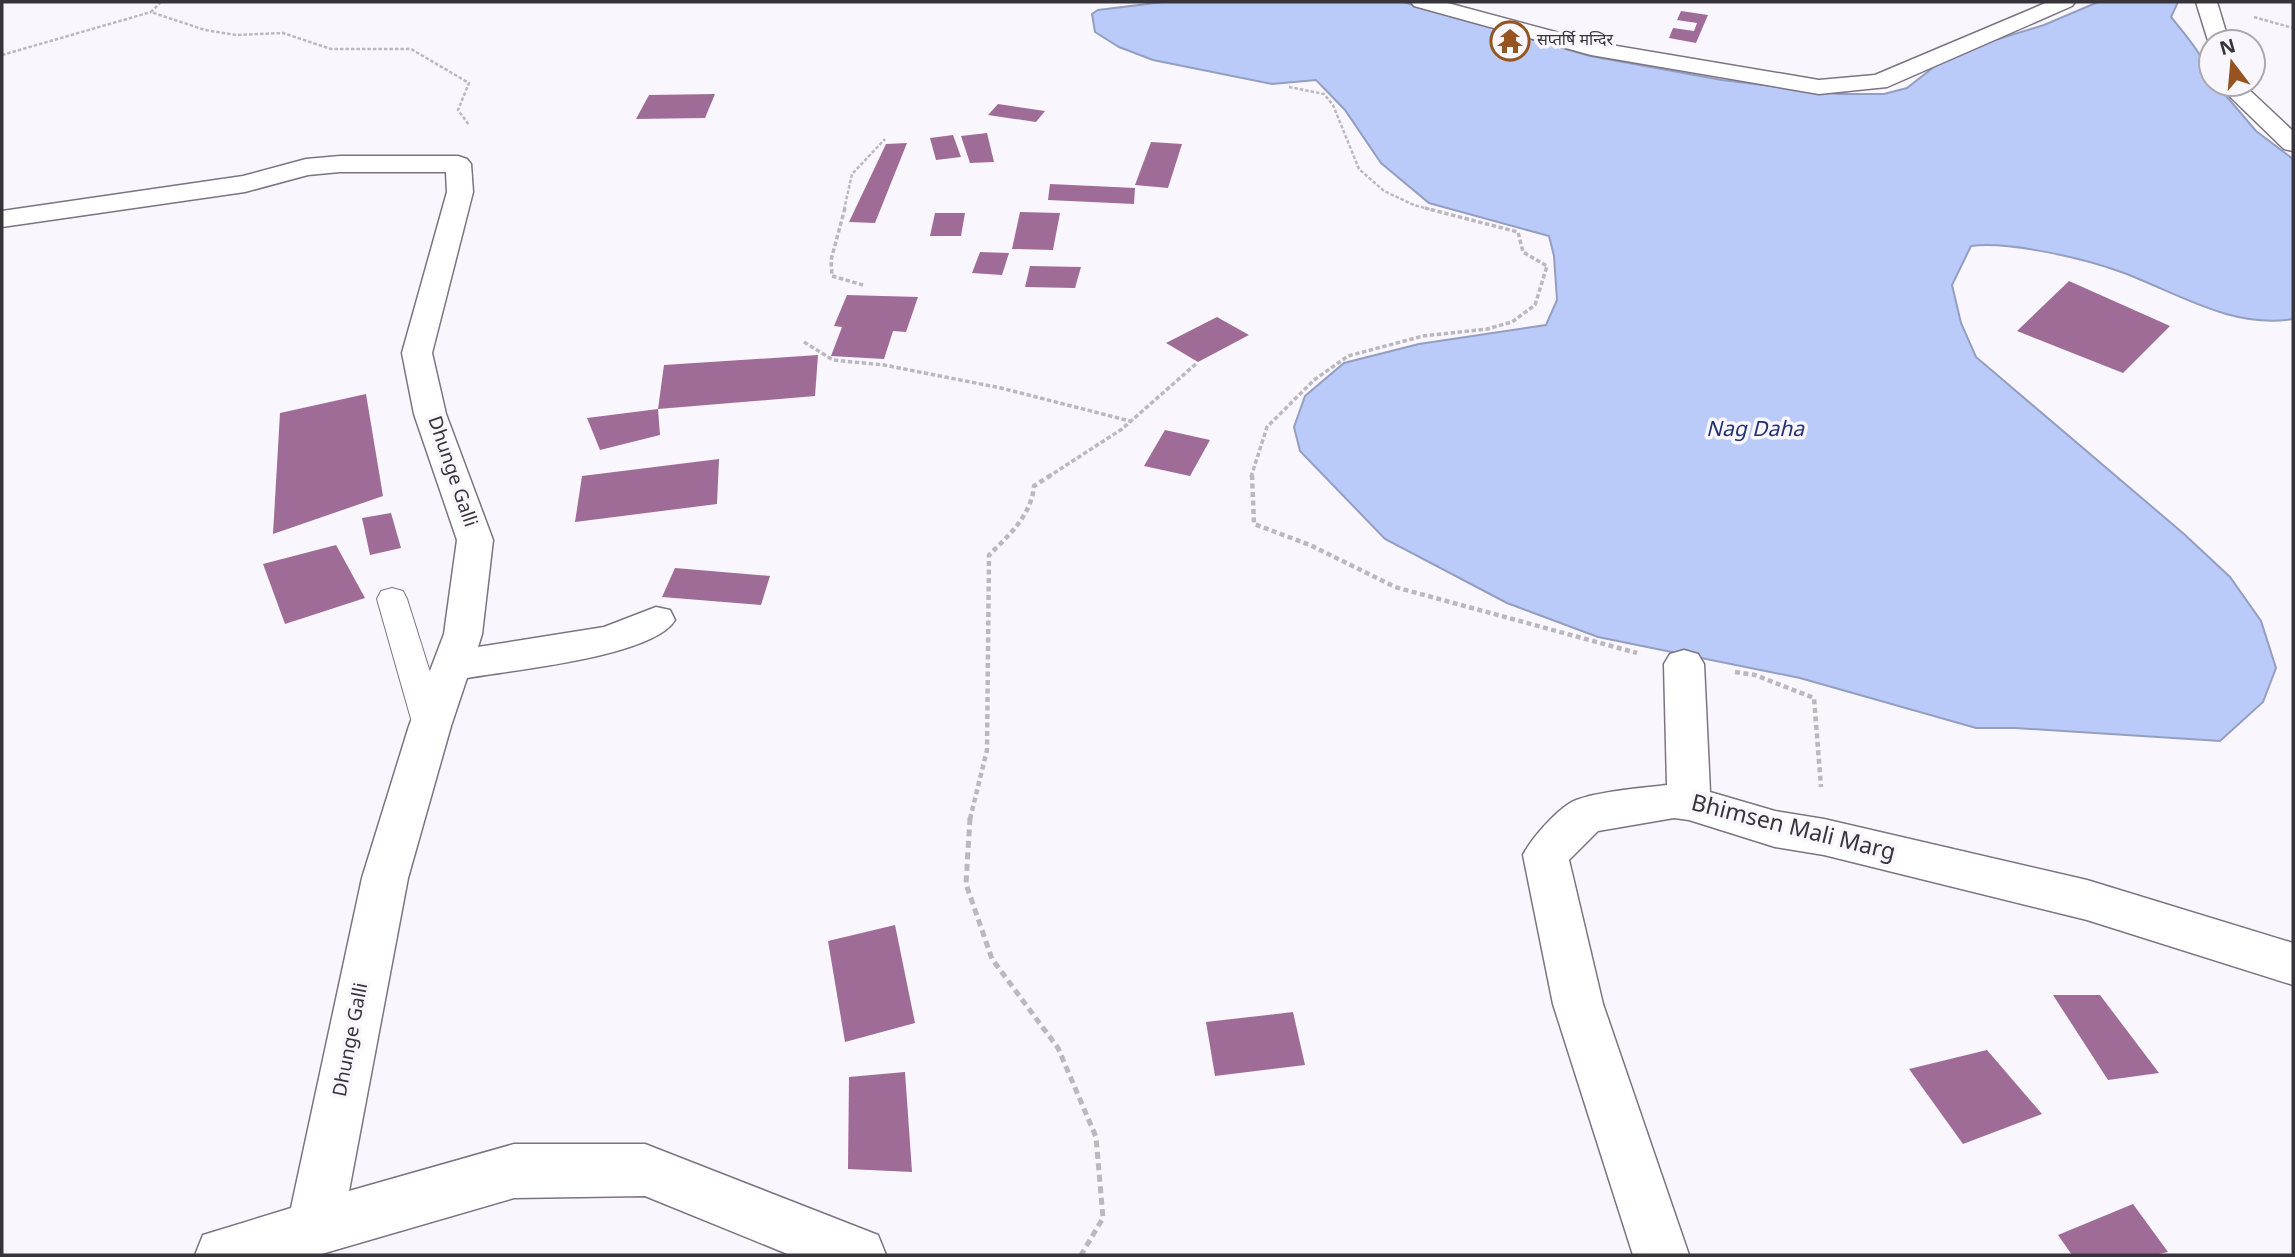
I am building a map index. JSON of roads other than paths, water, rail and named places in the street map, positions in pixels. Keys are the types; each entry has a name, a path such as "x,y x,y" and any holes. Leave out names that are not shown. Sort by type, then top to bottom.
{"street":[{"path":"1421,2 1591,48 1819,88 1879,82 2065,2"},
{"path":"2206,2 2215,28"},
{"path":"2244,98 2293,144"},
{"name":"Dhunge Galli","path":"2,219 245,184 306,167 340,164 458,164 460,192 417,353 430,414 475,540 463,634 430,726 385,878 314,1229"},
{"path":"452,666 611,640 656,620"},
{"path":"1684,664 1689,803"},
{"name":"Bhimsen Mali Marg","path":"1661,1255 1578,1004 1545,855 1586,815 1674,801 1689,803 1775,829 1824,837 2087,900 2293,964"},
{"path":"223,1255 514,1171 645,1170 859,1255"}],"lane":[{"path":"392,599 430,726"}],"water":[{"name":"Nag Daha","path":"1163,2 1403,2 1590,56 1722,80 1838,94 1884,94 1907,88 1935,66 1966,49 2044,25 2098,2 2178,2 2171,17 2197,51 2197,98 2228,98 2256,131 2293,159 2293,319 2271,321 2228,314 2108,268 2048,252 2006,246 1971,246 1952,285 1961,323 1976,357 2184,534 2230,577 2261,621 2276,668 2263,702 2220,741 1976,728 1800,678 1598,637 1507,603 1385,539 1300,451 1294,427 1305,396 1344,363 1419,344 1546,325 1557,300 1554,256 1549,236 1429,203 1381,163 1345,110 1316,80 1272,84 1153,60 1119,47 1095,32 1092,14 1098,10"}],"place":[{"name":"सप्तर्षि मन्दिर","path":"1510,41"}]}
